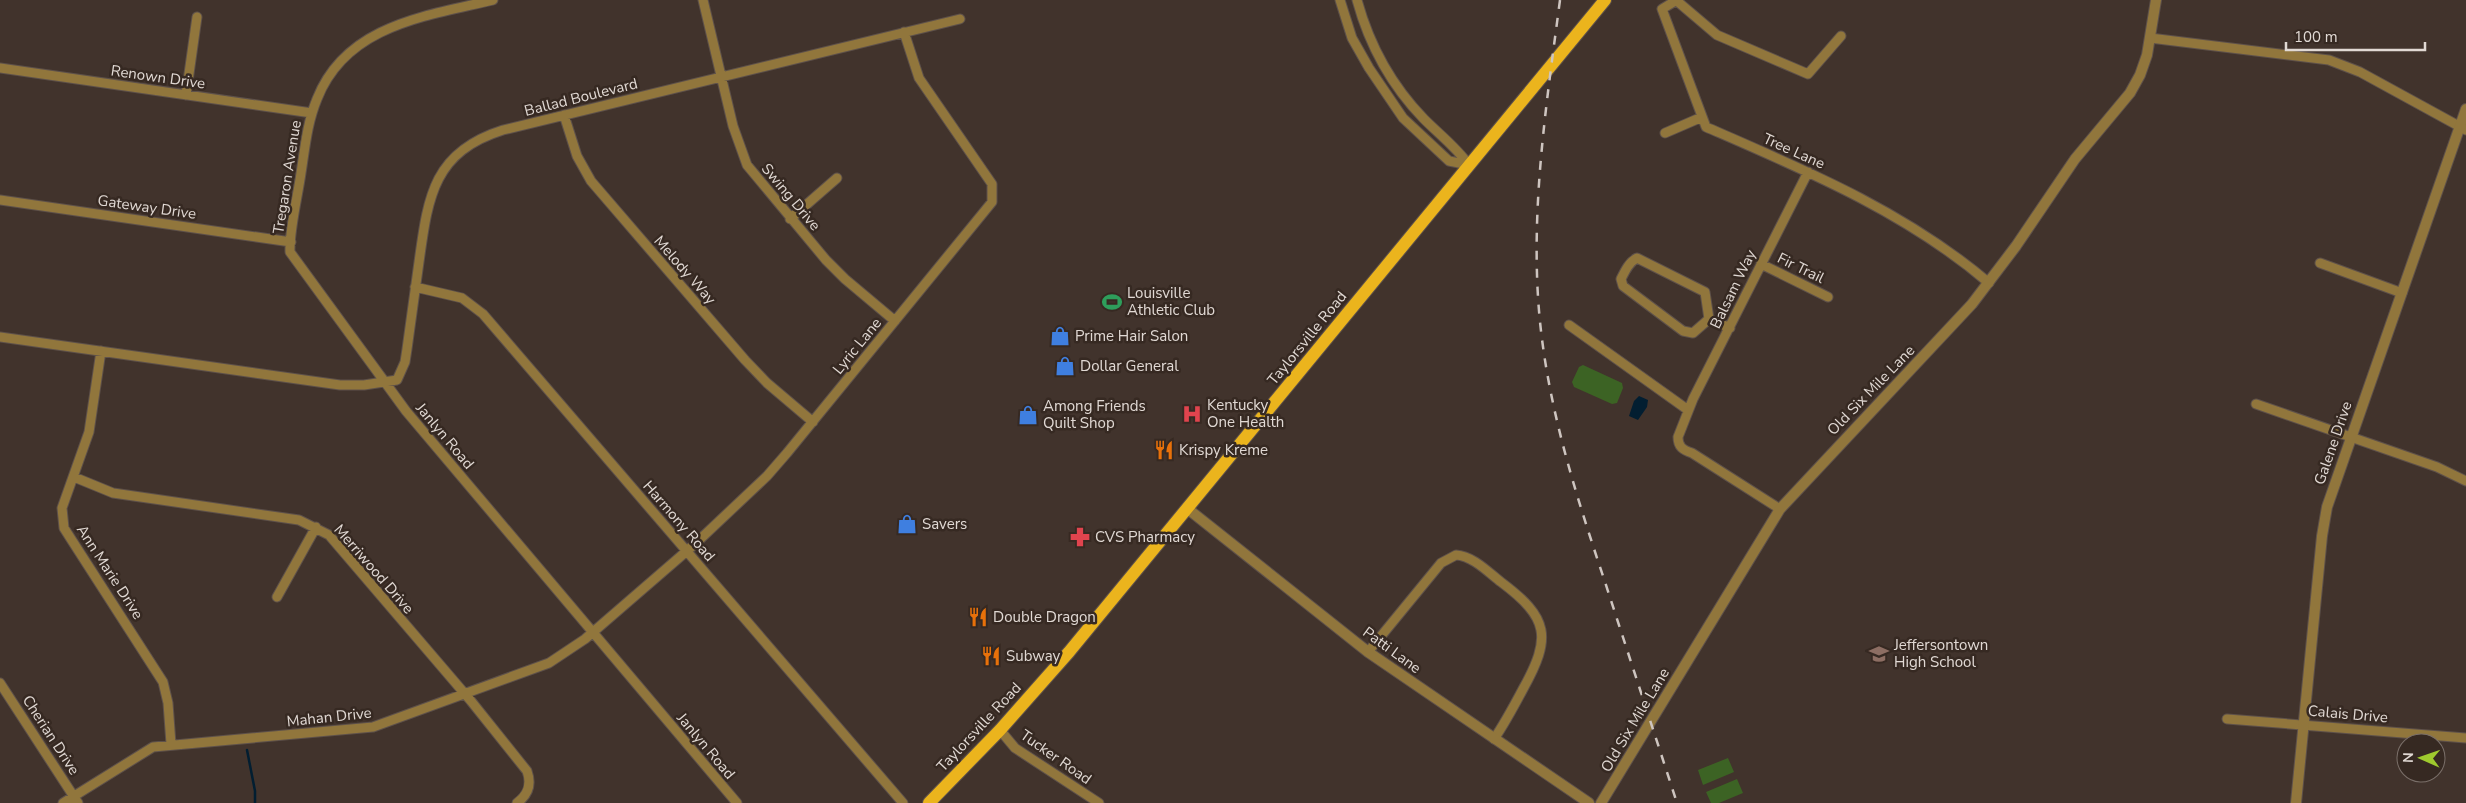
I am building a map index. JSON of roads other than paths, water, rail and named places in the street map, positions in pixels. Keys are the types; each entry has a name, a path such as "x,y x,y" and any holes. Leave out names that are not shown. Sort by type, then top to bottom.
{"main road":[{"name":"Taylorsville Road","path":"929,803 1000,730 1069,652 1605,0"}],"street":[{"name":"Tregaron Avenue","path":"385,382 290,252 308,128 312,113 324,84 332,71 352,51 371,36 397,24 494,0"},
{"name":"Swing Drive","path":"703,0 720,77 739,147 747,166 790,219 845,279 895,321"},
{"path":"1340,0 1352,38 1360,53 1403,118 1449,160 1469,165"},
{"path":"1357,0 1374,45 1398,86 1423,118 1458,149 1469,165"},
{"name":"Old Six Mile Lane","path":"1601,803 1780,509 1954,324 1989,282 2075,159 2130,93 2144,64 2156,0"},
{"path":"1677,1 1717,34 1808,74 1841,36"},
{"name":"Tree Lane","path":"1677,1 1662,9 1706,127 1808,172 1887,212 1989,282"},
{"path":"186,95 197,17"},
{"name":"Ballad Boulevard","path":"385,382 397,380 405,362 427,204 436,183 451,161 468,146 487,135 564,115 960,19"},
{"name":"Lyric Lane","path":"593,632 687,551 767,476 988,207 993,194 990,179 919,78 904,32"},
{"path":"2150,38 2329,60 2360,72 2463,128"},
{"name":"Renown Drive","path":"0,68 312,113"},
{"name":"Galene Drive","path":"2296,803 2322,536 2327,507 2350,437 2463,128 2466,109"},
{"name":"Melody Way","path":"564,115 577,156 591,182 745,360 767,383 813,422"},
{"path":"1665,133 1702,117"},
{"name":"Balsam Way","path":"1780,509 1681,448 1678,436 1688,410 1808,172"},
{"path":"790,219 837,178"},
{"name":"Gateway Drive","path":"0,200 291,242"},
{"path":"1637,258 1705,292 1710,319 1693,333 1683,331 1623,286 1621,279 1632,260 1637,258"},
{"path":"2320,263 2402,293"},
{"name":"Fir Trail","path":"1761,264 1828,297"},
{"name":"Harmony Road","path":"415,287 454,294 470,302 483,314 902,803"},
{"path":"1710,319 1730,328"},
{"path":"1570,325 1688,410"},
{"path":"0,337 340,385 385,382"},
{"name":"Ann Marie Drive","path":"101,351 89,432 62,508 64,528 164,682 168,702 171,744"},
{"name":"Janlyn Road","path":"385,382 406,411 737,803"},
{"path":"2256,404 2437,467 2466,481"},
{"name":"Merriwood Drive","path":"74,477 113,493 299,520 329,535 527,772 529,778 528,789 517,803"},
{"name":"Patti Lane","path":"1188,509 1368,652 1589,803"},
{"path":"277,597 316,527"},
{"path":"1368,652 1441,563 1456,555 1470,559 1521,597 1536,616 1541,632 1539,659 1494,739"},
{"name":"Mahan Drive","path":"63,803 76,800 141,753 153,747 171,744 351,731 373,727 549,662 593,632"},
{"name":"Cherian Drive","path":"0,682 76,800"},
{"name":"Calais Drive","path":"2227,719 2466,738"},
{"name":"Tucker Road","path":"1000,730 1015,748 1099,803"}],"water":[{"path":"1639,396 1648,400 1647,407 1638,420 1629,416 1634,401"}],"waterway":[{"path":"247,750 255,791 255,803"}],"railway":[{"path":"1560,0 1539,185 1537,260 1541,334 1554,406 1572,477 1677,803"}],"place":[{"name":"Louisville Athletic Club","path":"1112,302"},
{"name":"Prime Hair Salon","path":"1060,336"},
{"name":"Dollar General","path":"1065,366"},
{"name":"Kentucky One Health","path":"1192,414"},
{"name":"Among Friends Quilt Shop","path":"1028,415"},
{"name":"Krispy Kreme","path":"1164,450"},
{"name":"Savers","path":"907,524"},
{"name":"CVS Pharmacy","path":"1080,537"},
{"name":"Double Dragon","path":"978,617"},
{"name":"Jeffersontown High School","path":"1879,654"},
{"name":"Subway","path":"991,656"}]}
